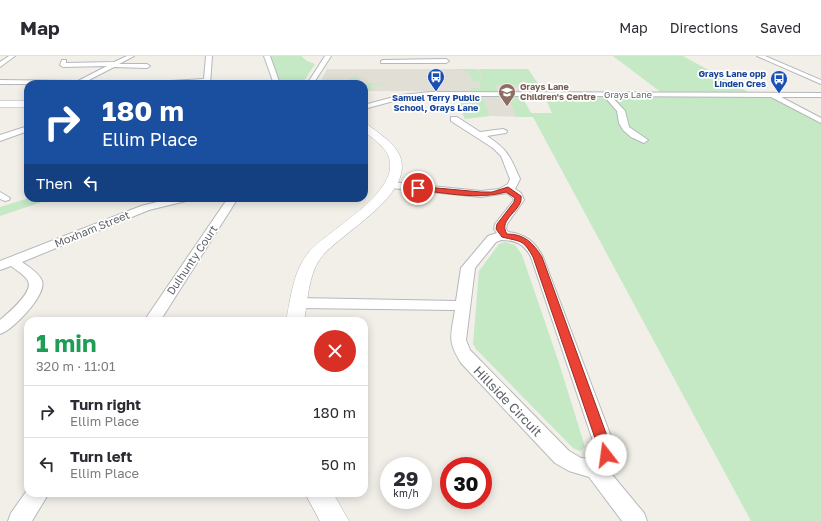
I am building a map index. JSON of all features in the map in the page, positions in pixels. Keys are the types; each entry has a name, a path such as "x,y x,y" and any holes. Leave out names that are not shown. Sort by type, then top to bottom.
{"street":[{"path":"0,65 12,56"},
{"path":"82,80 131,56"},
{"path":"207,80 209,56"},
{"path":"267,56 276,80"},
{"path":"313,80 328,56"},
{"path":"760,56 821,82"},
{"path":"383,62 406,59 446,61"},
{"path":"64,61 63,65 147,66"},
{"path":"0,82 24,82"},
{"name":"Grays Lane","path":"368,106 401,97 423,94 821,95"},
{"path":"606,95 621,111 623,123 626,128 634,135 644,140"},
{"path":"772,95 821,122"},
{"path":"2,104 24,104"},
{"path":"391,185 481,194 492,194 508,190 512,186 515,182 507,158 496,146 454,119"},
{"path":"296,317 304,274 315,255 379,199 391,185 396,169 394,156 386,145 368,129"},
{"path":"0,138 24,130"},
{"path":"479,135 504,131"},
{"path":"508,190 517,196 519,200 501,224 500,229 505,236 515,236 524,240 531,246 537,257 605,447 605,461 602,465 595,468 636,521"},
{"name":"Moxham Street","path":"6,264 144,208 169,202"},
{"name":"Dulhunty Court","path":"155,317 230,202"},
{"name":"Hillside Circuit","path":"505,236 492,239 471,262 466,272 458,340 462,351 467,359 562,457 577,467 595,468"},
{"path":"0,329 26,304 36,289 33,278 6,264"},
{"path":"299,303 462,306"},
{"path":"19,521 35,497"},
{"path":"320,497 335,521"}],"shaded area":[{"path":"327,69 528,69 544,92 368,91 368,80 321,80"},
{"name":"Grays Lane Children's Centre","path":"483,96 522,97 533,117 490,116"}],"green space":[{"path":"270,56 301,56 307,61 315,64 305,80 279,80"},
{"path":"613,56 683,56 750,93 662,93"},
{"path":"455,69 476,69 480,72 481,74 478,76 482,77 484,83 480,69 528,69 543,92 536,86 527,82 519,71 527,85 495,85 497,91 471,91 471,88 481,88 480,82 472,81 471,75 465,71"},
{"path":"358,78 359,80 346,80"},
{"path":"368,83 382,84 371,85 370,91 368,91"},
{"path":"459,96 483,96 490,116 465,119"},
{"path":"500,97 522,97 531,113 552,113 545,97 764,97 775,99 821,124 821,521 751,521 533,117 516,117 511,104 504,104"},
{"path":"24,200 24,202 42,202 0,216 0,207"},
{"path":"505,242 515,245 522,255 559,363 585,447 580,451 573,448 476,349 473,344 479,271 499,244"}],"place":[{"name":"Samuel Terry Public School, Grays Lane","path":"436,92"},
{"name":"Grays Lane opp Linden Cres","path":"779,94"},
{"name":"Grays Lane Children's Centre","path":"507,107"}],"route":[{"path":"418,188 481,194 492,194 508,190 519,198 518,202 501,224 500,229 505,236 515,236 524,240 531,246 537,257 605,447 606,455"}]}
